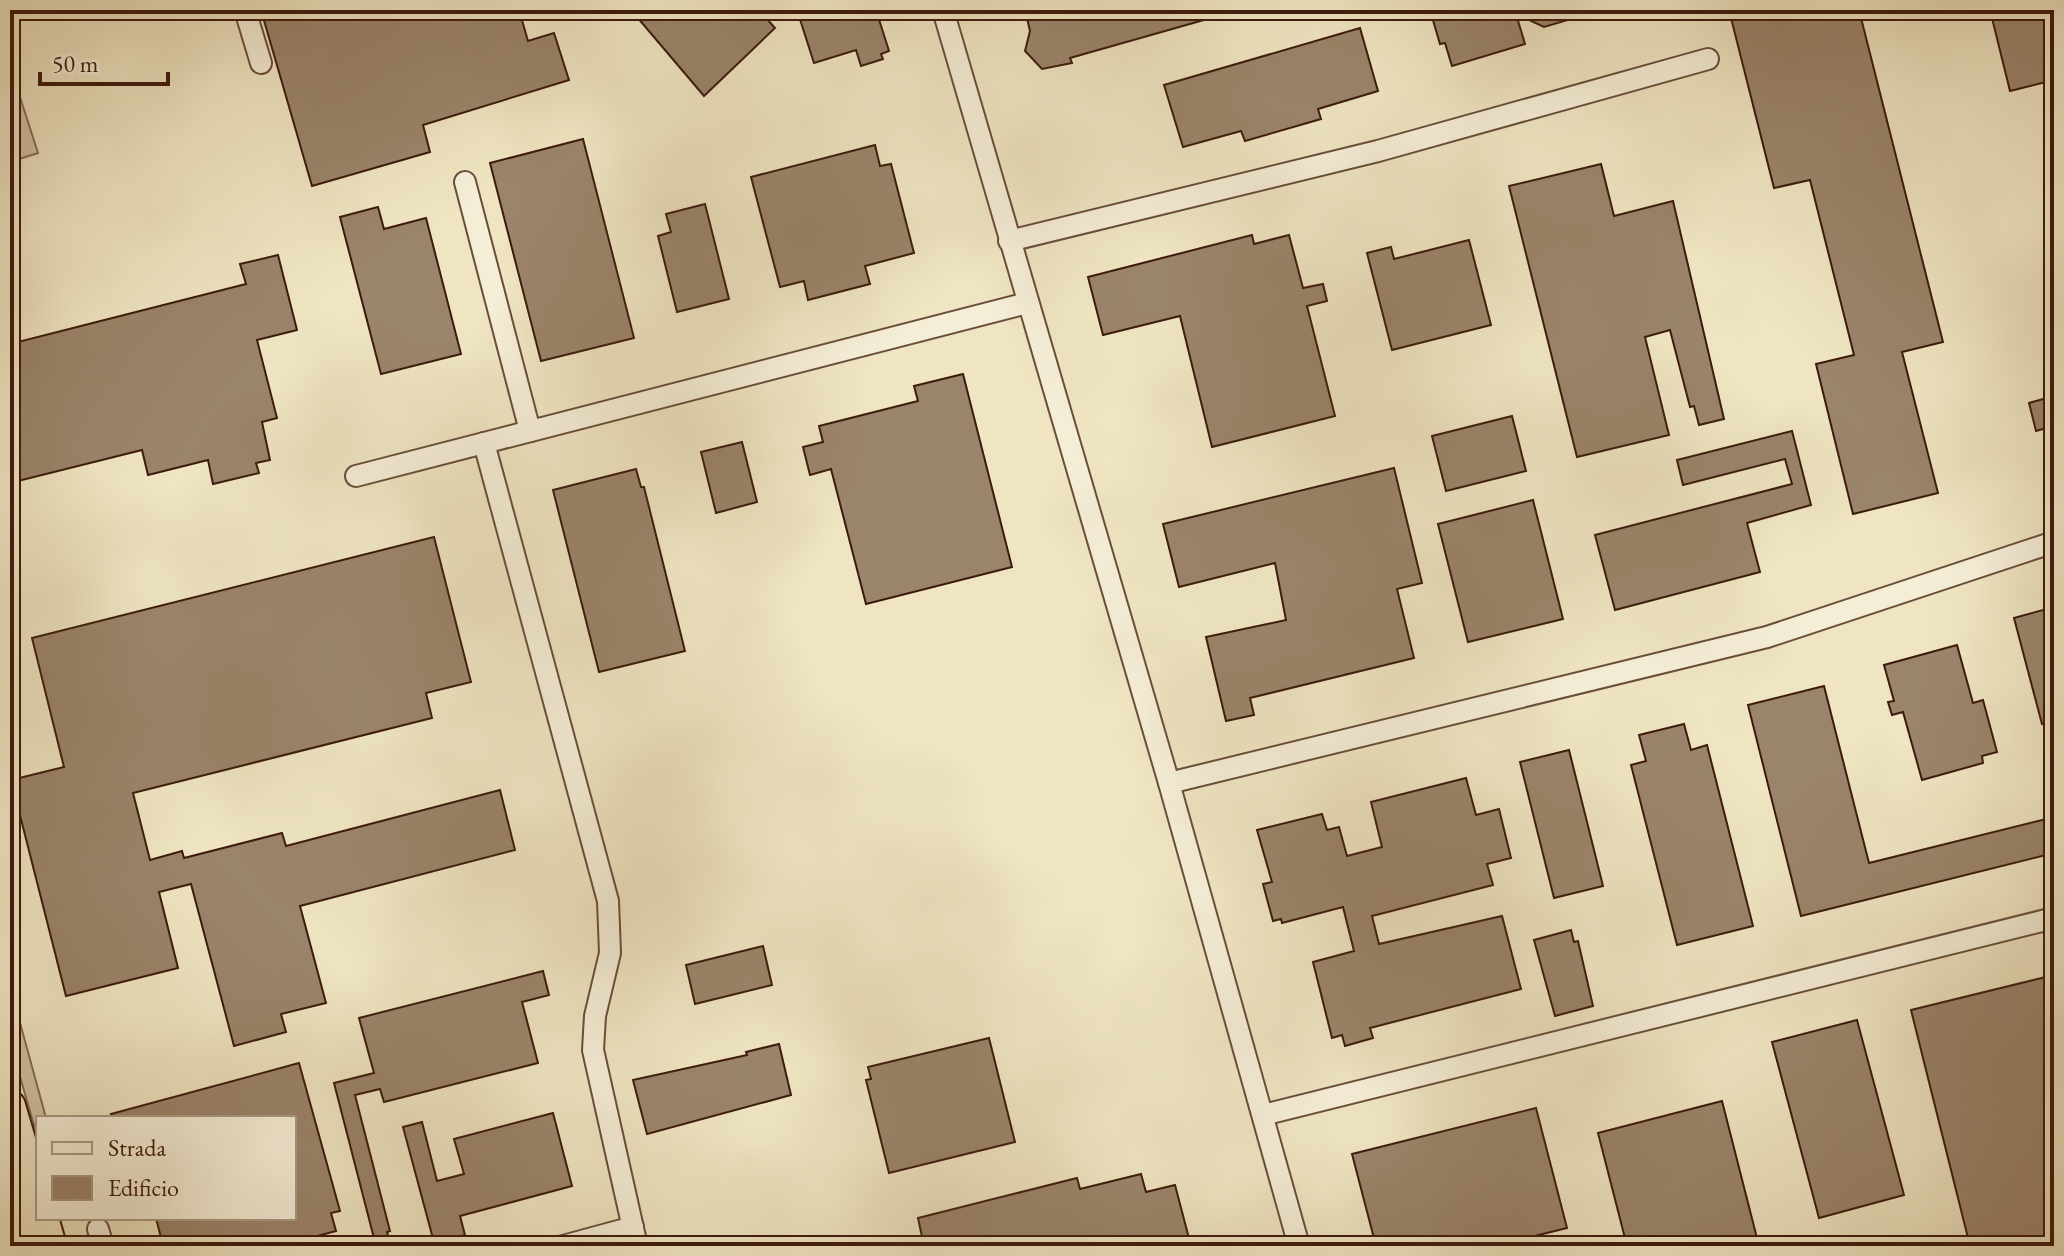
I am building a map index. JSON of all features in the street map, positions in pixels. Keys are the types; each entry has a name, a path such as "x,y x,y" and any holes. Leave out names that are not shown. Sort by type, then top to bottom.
{"highway":[{"path":"10,1106 36,1194"},
{"path":"10,1185 28,1246"},
{"path":"44,1220 51,1246"}],"street":[{"path":"245,10 261,63"},
{"path":"943,10 1169,783 1299,1246"},
{"path":"1009,241 1378,151 1708,59"},
{"path":"465,182 530,431"},
{"path":"356,476 1027,303"},
{"path":"484,443 608,901 610,953 595,1016 593,1050 635,1237 563,1246"},
{"path":"1169,783 1767,637 2054,542"},
{"path":"1263,1115 2054,918"}],"shaded area":[{"path":"10,66 38,153 10,162"},
{"path":"10,986 45,1116 36,1116 36,1132 10,1042"}],"building":[{"path":"261,10 519,10 528,41 554,33 569,80 423,125 430,152 312,186"},
{"path":"631,10 759,10 775,28 704,96"},
{"path":"797,10 876,10 889,51 881,54 883,59 861,66 856,50 814,63"},
{"path":"1025,10 1224,10 1225,14 1070,58 1072,63 1042,69 1025,51 1030,31"},
{"path":"1430,10 1587,10 1588,14 1544,27 1516,14 1525,44 1452,66 1445,43 1440,44"},
{"path":"1729,10 1859,10 1943,342 1902,352 1938,493 1853,514 1816,364 1854,355 1810,180 1774,188"},
{"path":"1990,10 2054,10 2054,80 2010,91"},
{"path":"1360,28 1378,91 1318,109 1321,119 1245,141 1241,131 1183,147 1164,85"},
{"path":"583,139 634,338 541,361 490,163"},
{"path":"875,145 880,166 891,164 914,253 865,266 870,284 808,300 804,281 780,287 751,177"},
{"path":"1601,164 1614,216 1673,201 1724,419 1699,425 1694,406 1690,407 1670,330 1645,337 1669,435 1577,457 1509,186"},
{"path":"705,204 729,299 677,312 658,236 671,232 666,214"},
{"path":"378,207 384,229 426,218 461,354 381,374 340,217"},
{"path":"1252,235 1254,244 1289,235 1303,288 1323,284 1327,301 1307,306 1335,416 1212,447 1180,316 1103,335 1088,277"},
{"path":"1469,240 1491,325 1392,350 1367,253 1391,247 1394,259"},
{"path":"278,255 297,330 257,340 277,418 262,422 270,460 256,463 259,473 213,484 208,460 148,475 142,450 10,483 10,344 246,284 240,264"},
{"path":"963,374 1012,567 866,604 831,469 810,475 803,447 823,442 819,426 918,401 914,386"},
{"path":"2054,396 2054,426 2036,431 2029,403"},
{"path":"1512,416 1526,471 1446,491 1432,436"},
{"path":"1792,431 1811,505 1747,523 1760,572 1615,610 1595,535 1792,484 1785,459 1683,485 1677,460"},
{"path":"742,442 757,502 716,513 701,452"},
{"path":"1394,468 1422,583 1397,589 1414,658 1250,698 1254,715 1226,721 1206,637 1286,620 1275,563 1179,587 1163,524"},
{"path":"636,469 641,487 644,487 685,651 599,672 553,490"},
{"path":"1533,500 1563,619 1468,642 1438,524"},
{"path":"434,537 471,682 426,693 432,718 133,793 150,860 182,851 184,858 282,833 286,846 500,790 515,850 300,906 326,1003 281,1014 286,1032 234,1046 191,884 159,892 178,968 66,996 11,780 64,767 32,638"},
{"path":"2054,607 2054,721 2042,724 2014,618"},
{"path":"1957,645 1973,703 1983,700 1997,752 1982,756 1983,763 1922,780 1903,712 1892,715 1888,702 1894,701 1884,665"},
{"path":"1824,686 1869,863 2054,817 2054,853 1801,916 1748,705"},
{"path":"1684,724 1691,750 1707,745 1753,926 1677,945 1631,765 1646,761 1639,735"},
{"path":"1569,750 1603,886 1554,898 1520,762"},
{"path":"1466,778 1476,815 1499,809 1511,858 1487,864 1493,885 1372,916 1379,944 1502,916 1521,989 1370,1028 1373,1038 1345,1046 1342,1035 1332,1038 1313,962 1354,951 1343,907 1282,923 1281,919 1273,921 1263,884 1272,882 1257,830 1322,814 1327,830 1339,827 1347,856 1382,847 1371,802"},
{"path":"1571,930 1574,942 1578,941 1593,1006 1555,1016 1534,940"},
{"path":"763,946 772,985 695,1004 686,965"},
{"path":"543,971 549,995 522,1002 538,1063 384,1102 380,1089 355,1095 390,1231 387,1232 391,1246 376,1246 334,1083 374,1073 359,1018"},
{"path":"2054,975 2054,1246 1970,1246 1911,1010"},
{"path":"1857,1020 1904,1195 1819,1218 1772,1042"},
{"path":"989,1038 1015,1142 889,1173 866,1080 871,1079 868,1067"},
{"path":"779,1044 791,1095 647,1134 633,1080 747,1055 746,1052"},
{"path":"299,1063 340,1211 331,1213 336,1231 280,1246 163,1246 156,1220 296,1220 296,1116 111,1114"},
{"path":"1722,1101 1759,1246 1627,1246 1598,1133"},
{"path":"1536,1108 1567,1228 1494,1246 1376,1246 1352,1154"},
{"path":"553,1113 572,1186 460,1216 465,1235 454,1238 456,1246 435,1246 403,1127 422,1122 437,1181 464,1174 454,1139"},
{"path":"1141,1174 1146,1192 1175,1185 1191,1246 924,1246 918,1218 1077,1178 1080,1189"}]}
